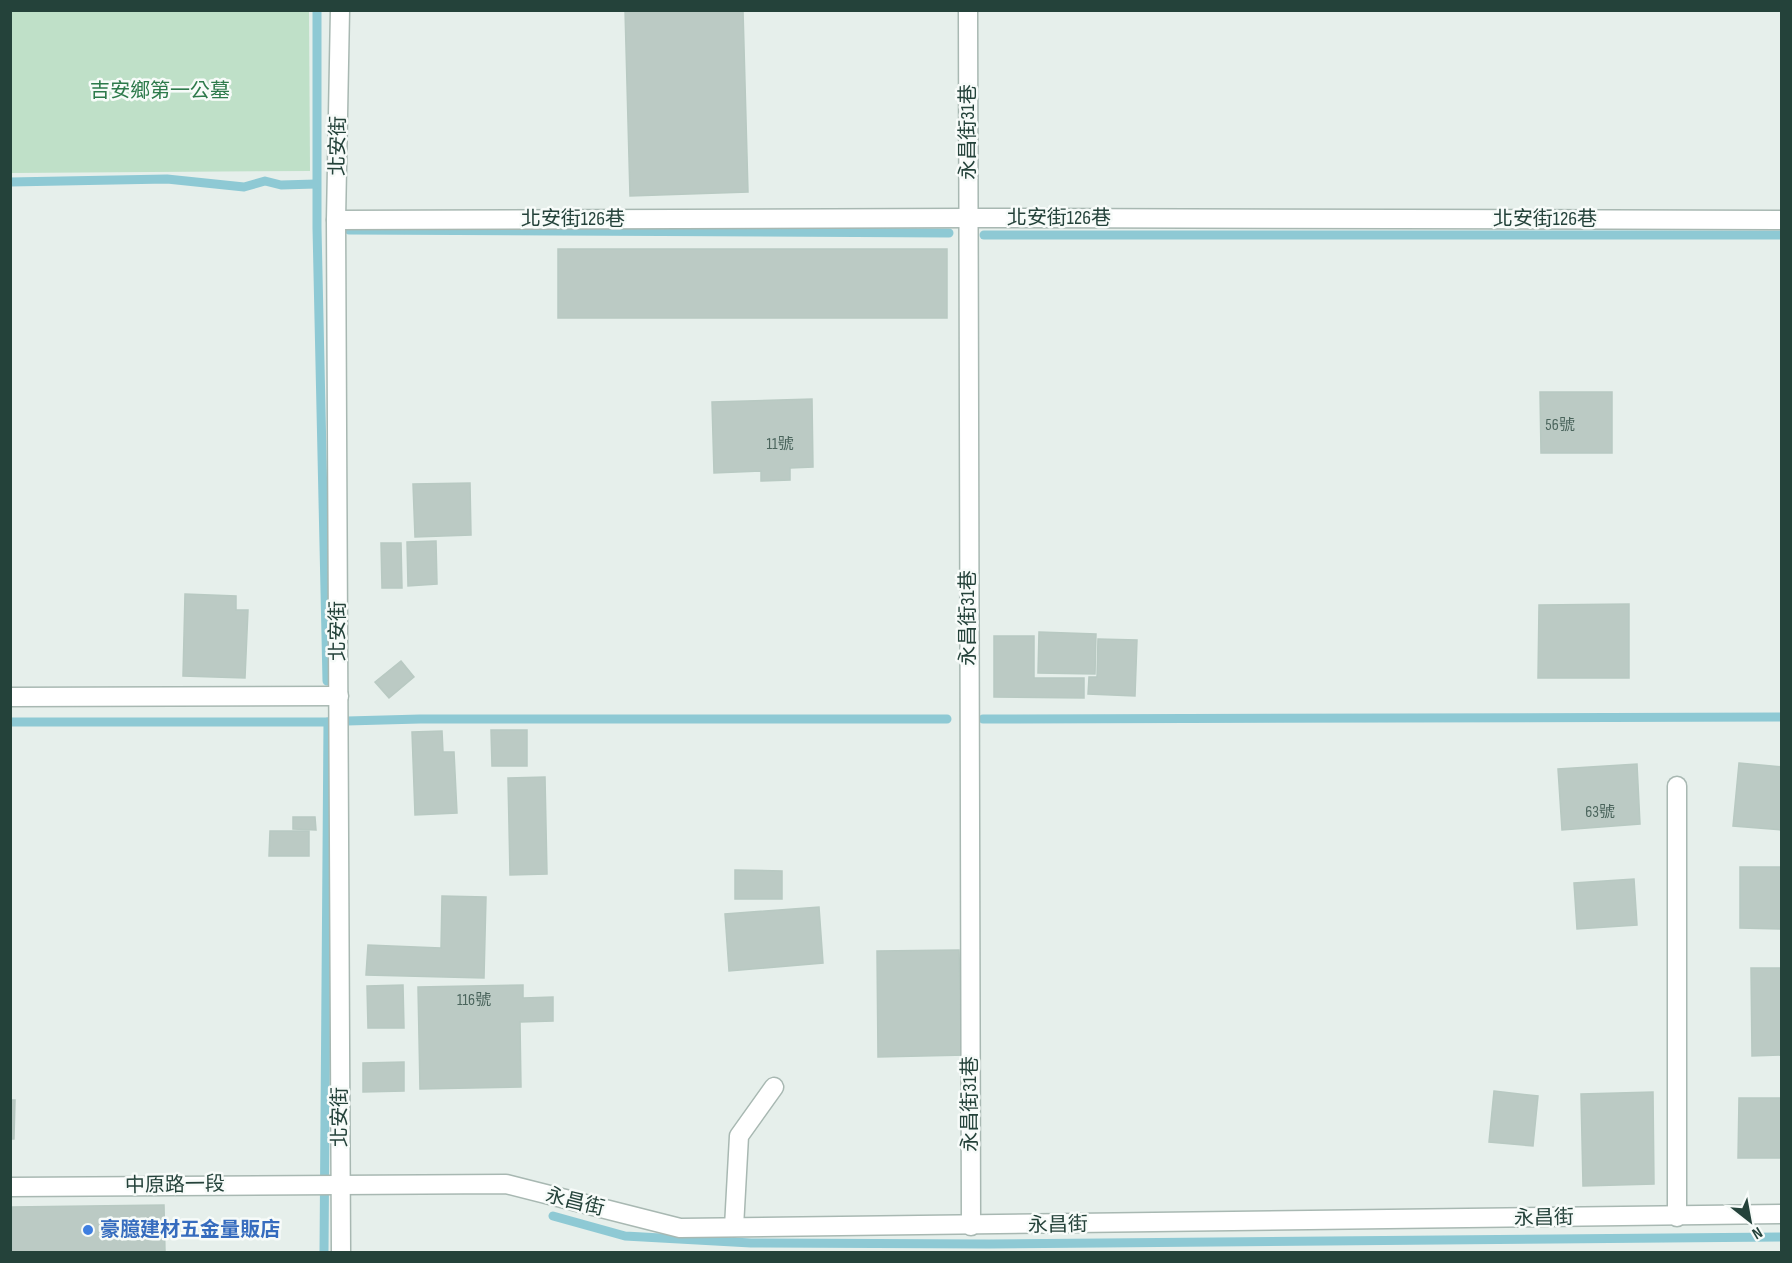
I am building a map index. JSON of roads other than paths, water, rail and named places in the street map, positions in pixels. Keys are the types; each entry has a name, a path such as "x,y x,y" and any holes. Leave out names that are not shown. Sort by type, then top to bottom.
{"street":[{"name":"北安街","path":"340,10 336,220 341,1252"},
{"name":"永昌街31巷","path":"968,10 971,1226"},
{"name":"北安街126巷","path":"336,220 968,218 1782,220"},
{"path":"10,698 339,696"},
{"path":"1677,786 1677,1217"},
{"path":"734,1227 740,1136 774,1087"},
{"name":"永昌街","path":"340,1184 506,1184 680,1228 1782,1214"},
{"name":"中原路一段","path":"10,1187 340,1184"}],"waterway":[{"path":"317,10 317,228 327,681"},
{"path":"10,182 167,179 244,187 265,181 281,185 316,184"},
{"path":"349,230 949,233"},
{"path":"984,235 1782,235"},
{"path":"983,719 1782,717"},
{"path":"347,721 947,719"},
{"path":"10,722 332,722"},
{"path":"324,1252 328,722"},
{"path":"553,1216 625,1236 751,1243 989,1244 1782,1237"}],"place":[{"name":"豪臆建材五金量販店","path":"88,1230"}],"park label":[{"name":"吉安鄉第一公墓","path":"160,91"}]}
